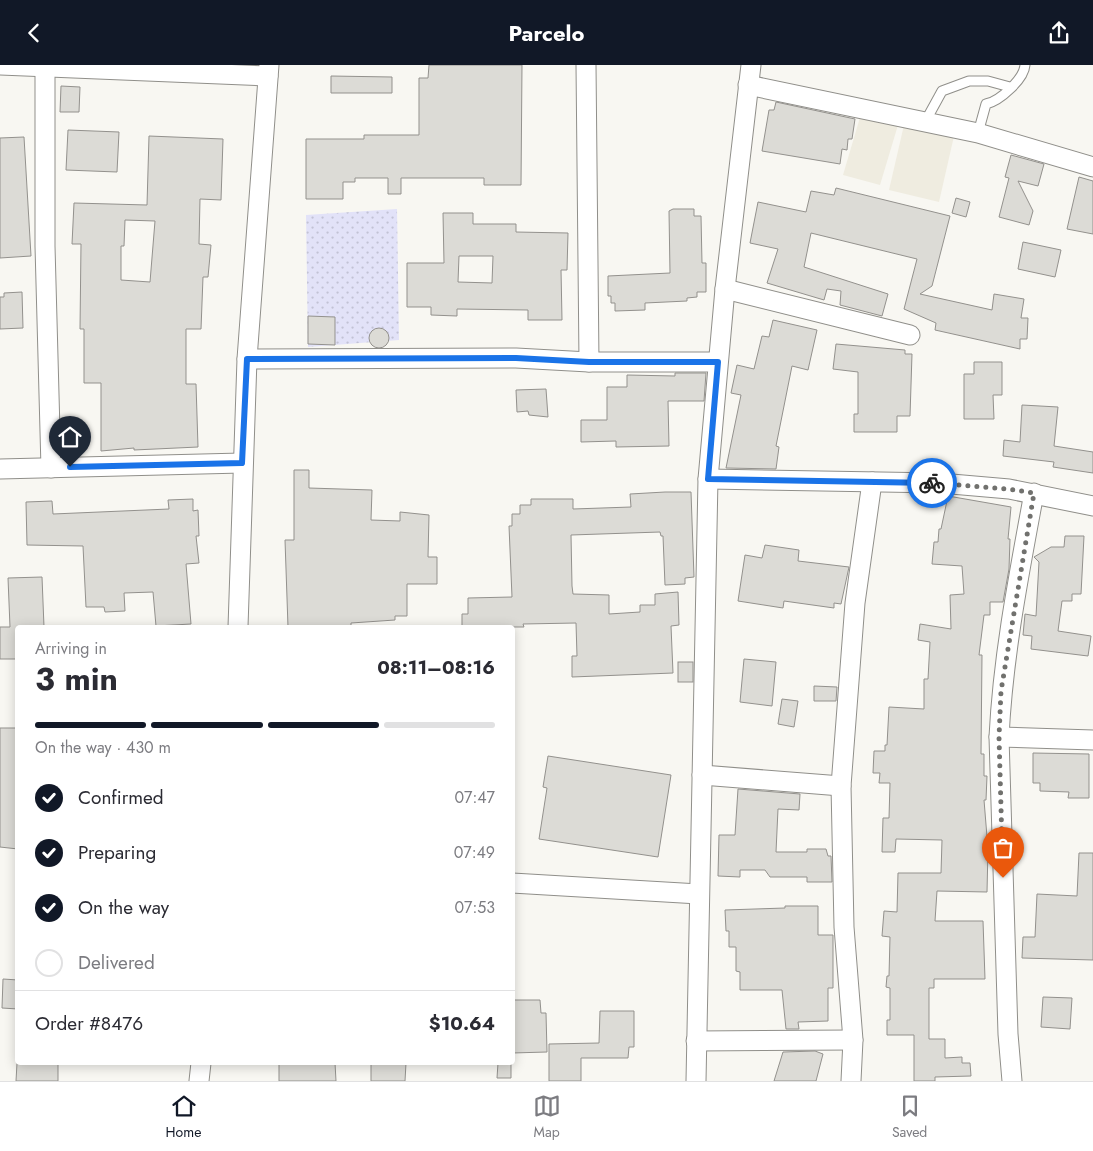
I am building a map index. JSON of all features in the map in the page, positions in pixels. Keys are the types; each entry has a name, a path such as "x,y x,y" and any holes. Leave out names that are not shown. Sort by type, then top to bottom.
{"street":[{"path":"0,65 268,70 247,359 238,625"},
{"path":"44,65 45,246 51,468"},
{"path":"586,65 589,362"},
{"path":"696,1081 708,479 725,289 751,65"},
{"path":"748,85 978,133 1093,167"},
{"path":"725,289 910,335"},
{"path":"247,359 516,358 589,362 718,362"},
{"path":"0,469 242,463"},
{"path":"708,479 940,483 1008,489 1093,506"},
{"path":"851,1081 853,1040 844,927 840,785 855,603 872,482"},
{"path":"1012,1081 1008,1034 999,737 1006,656 1034,493"},
{"path":"999,737 1093,740"},
{"path":"702,775 840,785"},
{"path":"515,883 699,894"},
{"path":"696,1041 853,1040"},
{"path":"199,1081 201,1065"}],"lane":[{"path":"978,133 986,104 997,101 1024,74 1026,65"},
{"path":"925,122 942,91 969,81 988,81 1010,87"}],"shaded area":[{"path":"861,114 898,125 880,185 843,175"},
{"path":"904,125 954,136 939,202 889,190"},
{"path":"397,209 399,340 308,347 306,215"}],"building":[{"path":"429,65 522,65 521,185 484,185 484,178 401,178 401,194 388,194 388,178 355,178 355,182 343,182 343,199 306,199 306,139 364,139 364,135 419,135 419,78 428,78"},
{"path":"331,76 392,77 392,93 331,93"},
{"path":"61,86 80,87 79,112 60,112"},
{"path":"776,102 855,119 852,139 848,139 847,150 842,149 840,164 762,151 769,110 774,110"},
{"path":"68,130 119,132 117,172 66,170"},
{"path":"149,136 223,139 221,200 200,199 199,244 211,245 208,277 203,277 201,329 186,329 186,384 196,384 198,447 134,450 134,448 101,451 101,383 84,383 84,329 80,329 81,244 72,244 74,203 147,205","holes":["125,220 155,221 150,282 121,280 121,246 124,246"]},
{"path":"24,137 31,256 0,258 0,138"},
{"path":"1011,155 1044,164 1038,186 1018,181 1033,211 1029,225 999,217 1009,178 1005,177"},
{"path":"1079,177 1093,181 1093,234 1067,229"},
{"path":"836,188 950,216 932,286 920,294 992,310 994,294 1024,299 1021,318 1028,318 1027,339 1020,339 1020,349 935,330 936,323 904,309 917,259 811,233 804,267 888,294 882,316 840,305 841,291 827,289 824,300 767,283 778,249 750,243 758,202 806,212 811,191 834,195"},
{"path":"956,198 970,202 966,217 952,213"},
{"path":"673,209 694,209 694,216 701,216 702,263 706,263 706,292 697,292 697,297 687,298 687,301 645,303 645,310 615,311 615,303 611,303 611,296 608,296 608,276 670,273 669,211"},
{"path":"443,213 473,213 473,224 516,224 516,232 568,233 567,270 561,270 562,320 528,320 528,310 457,309 457,316 431,315 431,307 407,307 407,263 444,263","holes":["459,256 493,256 492,283 458,282"]},
{"path":"1023,242 1061,250 1055,277 1018,269"},
{"path":"22,292 23,328 0,329 0,297 4,297 4,293"},
{"path":"308,316 335,317 335,345 308,344"},
{"path":"773,320 817,330 808,370 792,366 776,446 779,447 776,469 726,468 741,395 731,393 737,365 754,369 762,336 769,337"},
{"path":"379,328 386,331 389,338 386,345 379,348 372,345 369,338 372,331"},
{"path":"836,344 905,350 905,354 912,354 910,416 897,416 897,432 854,432 854,414 858,414 858,372 833,369"},
{"path":"974,362 1002,362 1002,395 993,395 994,419 964,419 964,374 974,374"},
{"path":"675,373 706,373 704,401 668,401 669,446 616,447 616,441 581,442 581,420 607,420 607,387 627,387 627,375 675,376"},
{"path":"546,389 548,417 529,415 528,411 517,412 516,390"},
{"path":"1022,405 1058,407 1054,446 1093,452 1093,473 1053,467 1054,462 1003,456 1004,440 1020,442"},
{"path":"294,470 309,470 309,488 372,490 371,520 400,521 400,512 429,515 428,557 437,557 437,584 407,584 407,616 395,616 395,620 351,623 351,625 288,625 285,540 294,540"},
{"path":"691,492 694,577 685,578 685,584 665,585 663,536 661,536 660,532 571,535 573,594 609,595 609,614 640,612 640,605 655,605 655,594 678,592 679,625 671,626 673,673 572,677 572,656 577,656 576,623 523,624 524,627 515,627 515,625 462,625 462,614 468,614 468,598 512,597 509,526 512,526 512,514 520,514 520,505 531,505 531,499 573,499 573,509 631,507 630,494"},
{"path":"948,496 1011,507 1008,539 1010,539 1009,569 1003,602 990,602 990,615 984,615 979,655 982,655 981,754 984,754 984,776 987,776 986,800 984,800 988,849 987,892 937,891 935,921 983,921 985,979 934,979 934,988 929,988 929,1039 945,1039 945,1058 962,1057 962,1063 970,1063 971,1076 935,1077 935,1081 914,1081 914,1035 887,1035 887,1020 890,1020 890,988 886,987 887,976 889,976 890,937 882,936 884,911 897,912 898,873 941,873 942,840 896,839 895,852 882,852 883,818 889,818 890,783 879,783 880,773 873,773 874,751 885,751 889,707 924,709 924,679 928,679 930,642 918,640 920,624 951,629 950,595 964,594 962,566 932,564 934,542 938,542 939,529 941,529"},
{"path":"193,499 193,511 198,510 199,536 196,536 199,563 186,564 191,624 156,625 153,592 124,593 125,611 105,612 104,607 86,607 83,546 27,545 26,502 52,501 53,514 169,509 168,500"},
{"path":"1065,536 1084,536 1081,594 1072,594 1072,601 1062,601 1058,631 1091,636 1088,656 1031,649 1032,636 1023,635 1025,614 1036,616 1039,562 1034,557 1051,547 1064,547"},
{"path":"765,545 799,550 798,561 849,567 841,604 834,603 834,608 784,601 783,608 738,601 745,555 762,558"},
{"path":"42,577 44,625 15,625 15,659 0,659 0,627 10,627 8,578"},
{"path":"744,659 776,662 772,706 740,702"},
{"path":"678,662 693,662 693,682 678,682"},
{"path":"814,686 837,687 836,701 814,701"},
{"path":"782,699 798,701 794,727 778,724"},
{"path":"0,728 15,728 15,849 0,847"},
{"path":"1033,753 1089,754 1089,798 1068,798 1069,792 1040,791 1040,783 1033,783"},
{"path":"548,756 671,775 658,857 539,839 547,788 543,787"},
{"path":"738,789 800,794 799,810 778,809 776,852 807,852 807,849 826,849 828,856 831,856 832,882 807,882 807,877 770,877 765,870 740,870 740,877 718,876 719,835 735,835"},
{"path":"1079,853 1093,853 1093,960 1022,958 1023,937 1035,937 1037,894 1077,896"},
{"path":"785,906 818,906 818,935 833,935 833,988 828,988 828,1021 798,1022 799,1029 786,1029 782,990 740,990 740,972 736,971 736,947 729,947 729,931 726,931 725,910 785,908"},
{"path":"3,979 15,980 15,1009 2,1008"},
{"path":"1043,997 1072,998 1070,1029 1041,1027"},
{"path":"515,1000 540,1000 541,1013 546,1013 547,1052 515,1053"},
{"path":"600,1011 634,1011 634,1047 629,1047 628,1058 581,1058 581,1081 549,1081 549,1044 599,1043"},
{"path":"815,1051 823,1054 816,1081 774,1081 783,1052"},
{"path":"17,1065 58,1065 58,1081 16,1081"},
{"path":"279,1065 335,1065 336,1081 279,1081"},
{"path":"371,1065 406,1065 405,1081 371,1081"},
{"path":"498,1065 511,1065 511,1078 497,1078"}],"way so far":[{"path":"932,483 1034,493 1001,691 999,737 1003,878"}],"route":[{"path":"70,467 242,463 247,359 516,358 589,362 718,362 708,479 932,483"}]}
